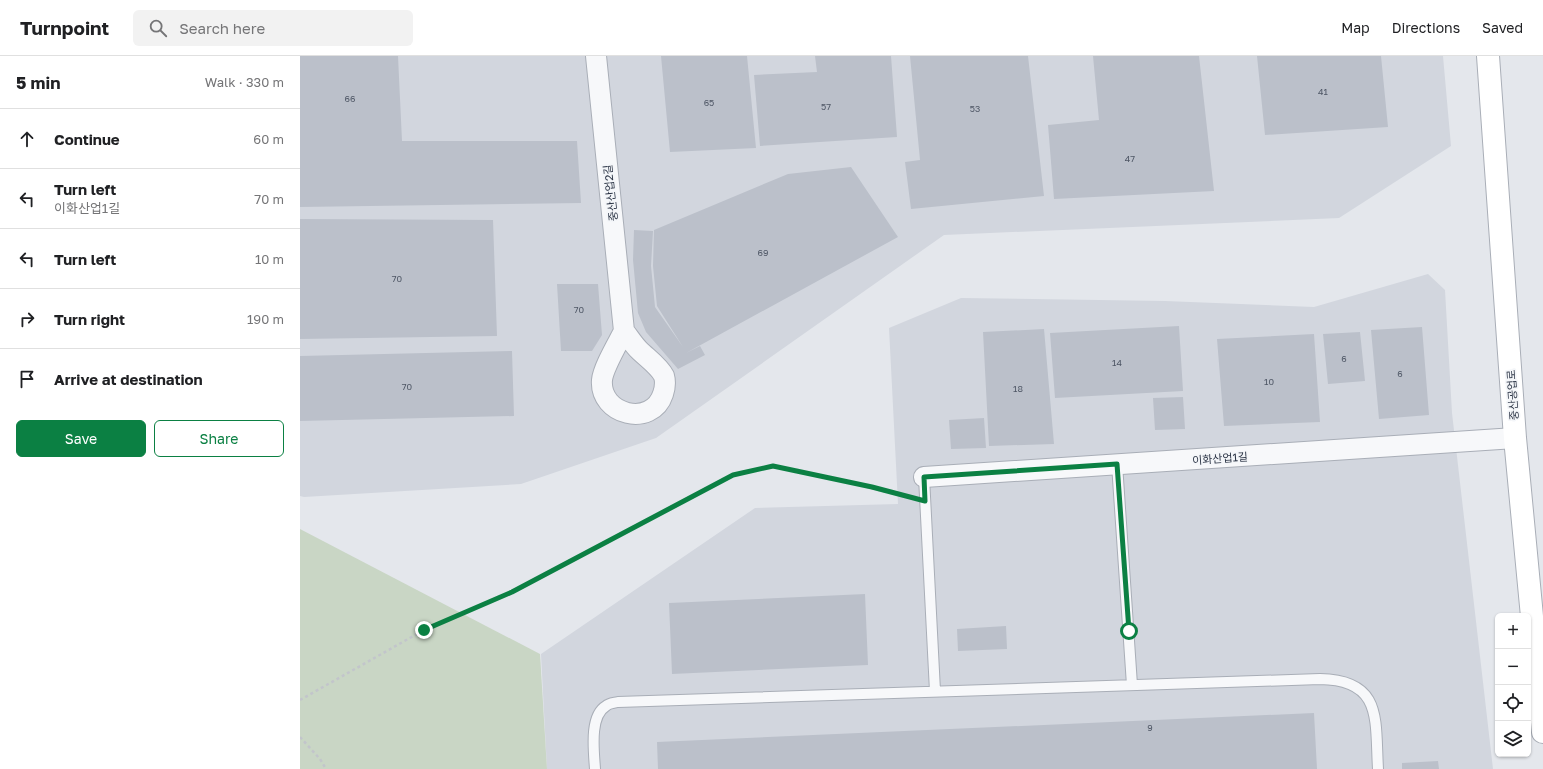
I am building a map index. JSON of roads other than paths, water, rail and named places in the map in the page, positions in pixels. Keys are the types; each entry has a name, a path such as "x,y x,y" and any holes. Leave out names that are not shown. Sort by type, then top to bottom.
{"street":[{"name":"중산산업2길","path":"596,56 624,330"},
{"name":"중산공업로","path":"1488,56 1515,438 1543,732"},
{"name":"이화산업1길","path":"924,477 1515,438"}],"lane":[{"path":"1117,464 1132,685"},
{"path":"924,477 935,691"},
{"path":"595,769 594,731 598,716 605,706 618,702 1336,679 1349,682 1360,688 1369,698 1373,710 1378,769"}]}
